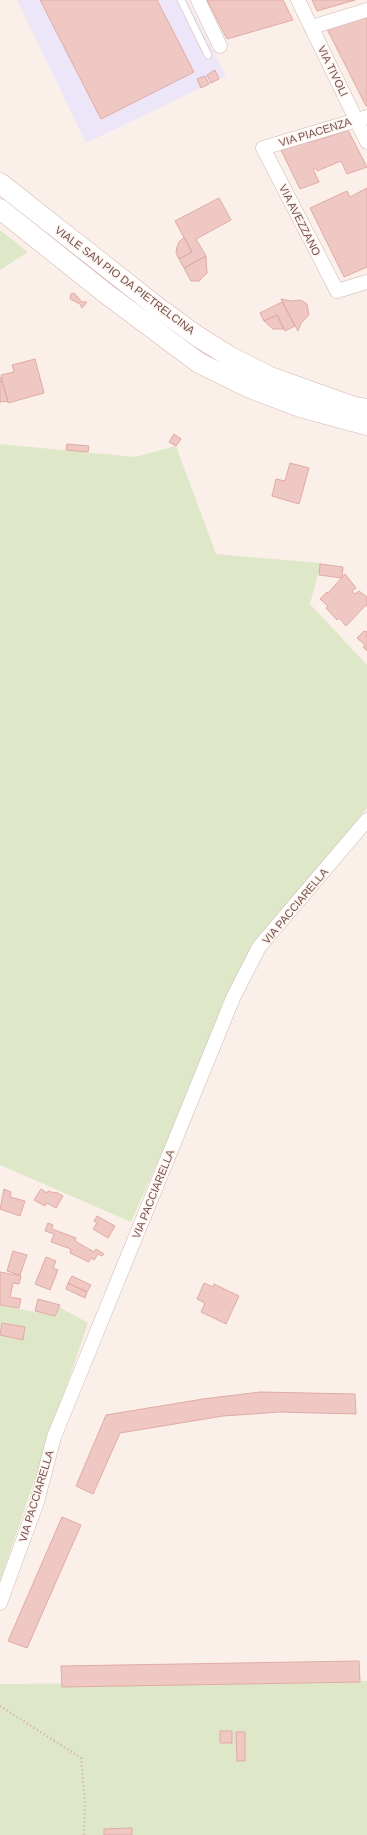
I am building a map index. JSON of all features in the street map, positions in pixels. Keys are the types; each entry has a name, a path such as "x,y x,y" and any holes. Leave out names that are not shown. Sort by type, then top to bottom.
{"main road":[{"name":"VIALE SAN PIO DA PIETRELCINA","path":"0,184 156,306 229,356 270,377 354,407 367,409"},
{"name":"VIALE SAN PIO DA PIETRELCINA","path":"0,208 104,292 199,363 250,388 300,407 367,425"}],"street":[{"path":"198,0 220,46"},
{"name":"VIA TIVOLI","path":"298,0 362,118 367,142"},
{"path":"312,28 367,10"},
{"name":"VIA PIACENZA","path":"263,148 362,118"},
{"name":"VIA AVEZZANO","path":"263,148 337,291 367,282"},
{"name":"VIA PACCIARELLA","path":"0,1603 37,1502 54,1437 233,998 259,948 367,820"}],"lane":[{"path":"181,0 208,56"}],"path":[{"path":"0,1706 80,1758 85,1802 84,1835"}],"shaded area":[{"path":"17,0 187,0 226,76 86,143"}],"green space":[{"path":"0,230 28,252 0,270"},
{"path":"0,444 135,457 176,446 216,554 321,563 310,604 367,665 367,808 252,951 131,1222 0,1165"},
{"path":"0,1305 55,1316 59,1307 88,1323 0,1581"},
{"path":"367,1681 367,1835 0,1835 0,1684"}],"building":[{"path":"40,0 157,0 194,72 101,119"},
{"path":"207,0 283,0 293,20 227,39"},
{"path":"312,0 355,0 317,11"},
{"path":"367,17 367,106 366,106 327,29"},
{"path":"215,70 219,79 211,83 207,75"},
{"path":"205,76 209,84 201,88 197,79"},
{"path":"348,130 367,167 347,174 341,161 317,171 316,168 313,169 319,182 300,189 281,150 308,141 309,143 313,140 314,142 321,138 322,139"},
{"path":"367,188 367,267 344,277 310,208 347,191 350,197"},
{"path":"219,198 231,220 196,239 206,256 184,268 179,259 192,252 175,221"},
{"path":"184,237 192,252 179,259 176,253 177,247 179,242"},
{"path":"206,256 207,273 199,281 191,281 184,268"},
{"path":"74,293 82,302 87,302 82,308 80,304 70,299 71,294"},
{"path":"281,299 291,301 301,300 307,304 309,315 301,323 298,331"},
{"path":"282,302 295,326 285,331 277,315 264,321 260,313"},
{"path":"277,315 284,329 273,329 264,321"},
{"path":"35,359 44,393 8,403 1,375 14,372 12,365"},
{"path":"0,377 8,401 0,402"},
{"path":"174,434 181,439 176,446 169,442"},
{"path":"67,444 89,446 88,452 66,450"},
{"path":"290,463 309,468 299,504 272,496 276,479 285,481"},
{"path":"320,564 343,567 342,578 319,575"},
{"path":"345,574 356,588 352,591 355,594 359,591 367,597 367,606 366,605 346,626 339,618 337,620 326,608 328,606 320,599 327,592 328,593"},
{"path":"364,631 367,631 367,651 363,647 365,645 357,638"},
{"path":"4,1189 11,1192 10,1197 25,1201 20,1216 0,1209"},
{"path":"41,1189 47,1193 48,1191 56,1192 63,1196 56,1208 47,1203 45,1206 34,1200"},
{"path":"97,1216 115,1226 108,1238 93,1229 97,1223 94,1221"},
{"path":"48,1223 53,1225 52,1229 76,1238 75,1241 94,1252 96,1249 104,1254 102,1256 98,1254 94,1260 90,1258 89,1262 70,1253 71,1249 51,1242 54,1234 45,1231"},
{"path":"13,1251 27,1255 20,1275 7,1271"},
{"path":"46,1257 56,1261 53,1268 58,1270 50,1290 35,1284"},
{"path":"0,1272 21,1276 19,1284 13,1283 10,1297 21,1299 19,1308 0,1305"},
{"path":"72,1276 91,1285 87,1292 68,1283"},
{"path":"68,1283 87,1292 85,1298 66,1289"},
{"path":"204,1283 213,1287 214,1284 239,1296 226,1324 201,1312 205,1303 197,1299"},
{"path":"38,1299 60,1305 55,1316 35,1311"},
{"path":"2,1323 25,1327 23,1340 0,1335"},
{"path":"260,1392 355,1394 356,1414 280,1412 223,1416 120,1433 93,1494 76,1486 106,1415 203,1399"},
{"path":"62,1517 81,1525 27,1648 8,1641"},
{"path":"359,1661 360,1682 62,1687 61,1666"},
{"path":"220,1731 232,1731 232,1743 220,1743"},
{"path":"236,1732 245,1732 245,1761 237,1761"},
{"path":"132,1828 132,1835 104,1835 104,1829"}]}
